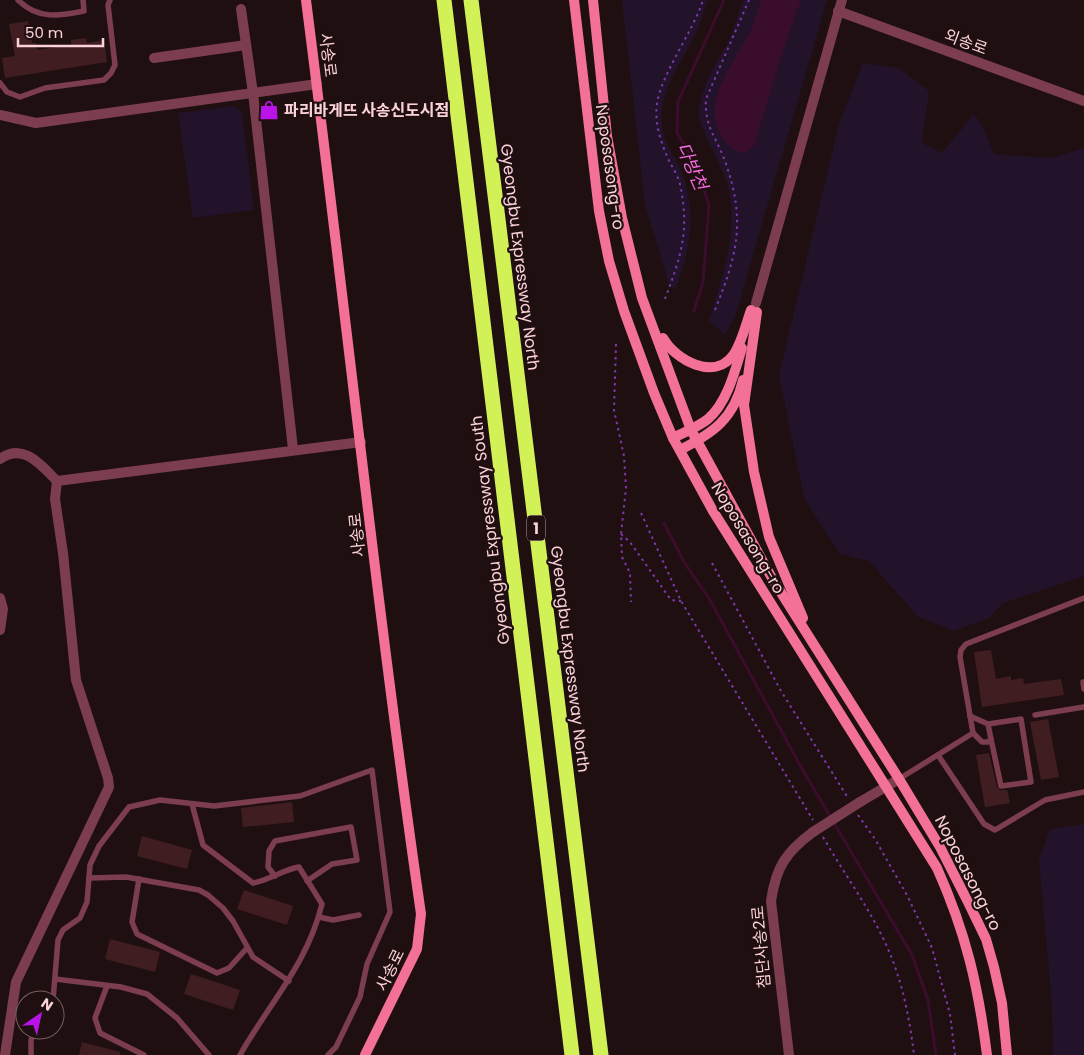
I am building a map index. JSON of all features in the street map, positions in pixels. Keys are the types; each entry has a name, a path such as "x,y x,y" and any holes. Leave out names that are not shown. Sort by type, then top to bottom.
{"highway":[{"name":"Gyeongbu Expressway South","path":"444,0 572,1055"},
{"name":"Gyeongbu Expressway North","path":"471,0 600,1055"}],"main road":[{"name":"사송로","path":"306,0 361,442 391,705 421,914 417,948 365,1055"},
{"name":"Noposasong-ro","path":"574,0 599,211 609,261 624,310 654,393 673,438 713,511 885,788 937,868 956,909 969,952 979,996 987,1055"},
{"name":"Noposasong-ro","path":"593,0 609,146 622,218 646,308 691,430 773,580 815,644 940,848 986,939 1002,1003 1007,1055"},
{"path":"646,308 668,348 699,367 708,368 720,365 734,355 755,308"},
{"path":"673,438 691,430 709,418 722,400 733,376 755,308"},
{"path":"680,450 715,431 730,412 741,388 755,308"},
{"path":"755,308 744,405 756,486 769,537 815,644"}],"street":[{"path":"755,308 842,0"},
{"path":"241,9 253,93 293,449"},
{"name":"외송로","path":"838,11 1084,101"},
{"path":"154,58 246,45"},
{"path":"0,115 36,123 317,84"},
{"path":"0,459 14,452 26,454 58,481 293,449 361,442"},
{"path":"6,1055 16,982 109,787 108,778 76,680 63,553 55,498 58,481"},
{"path":"0,598 3,609 0,630"},
{"name":"첨단사송2로","path":"789,1055 771,901 774,878 795,845 899,779"}],"lane":[{"path":"18,0 40,14 59,16 84,11 83,0"},
{"path":"0,83 7,92 20,97 45,88 104,80 111,73 115,65 108,5 110,0"},
{"path":"991,739 988,742 982,742 973,733 960,650 966,644 1084,598"},
{"path":"1082,682 1084,689"},
{"path":"1034,716 1084,707"},
{"path":"970,716 988,724 1021,719 1031,782 1001,786 988,724"},
{"path":"899,779 973,733"},
{"path":"938,755 984,824 995,830 1044,800 1084,792"},
{"path":"54,990 58,940 63,930 80,918 87,902 90,865 99,846 129,807 160,800 214,806 300,796 372,770 390,912 367,964 360,997 336,1047 328,1055"},
{"path":"192,804 203,845 253,883 264,881 287,869 299,867 322,904 319,917 297,970 258,1024 240,1055"},
{"path":"275,876 268,867 269,851 275,841 351,827 357,860 332,864 307,881"},
{"path":"89,878 126,877 199,890 208,895 232,921 253,957 289,981"},
{"path":"139,879 132,922 137,934 217,974 229,968 247,948"},
{"path":"319,917 334,920 359,915"},
{"path":"55,979 121,987 147,994 164,1006 209,1055"},
{"path":"107,986 95,1018 100,1033 144,1055"},
{"path":"31,1040 31,1055"}],"path":[{"path":"665,299 683,250 685,230 680,182 662,146 657,125 657,104 661,88 698,15 703,0"},
{"path":"715,310 732,268 737,236 736,204 726,163 705,116 706,99 750,0"},
{"path":"616,344 614,410 624,456 626,488 621,534 622,557 630,573 632,602"},
{"path":"641,513 681,601 807,809"},
{"path":"621,534 630,542 671,600 681,601"},
{"path":"829,848 882,936 892,959 909,1015 914,1055"}],"shaded area":[{"path":"622,0 708,0 693,40 669,85 662,109 665,139 685,181 690,209 687,250 675,290 669,284 645,204"},
{"path":"743,0 827,0 735,317 725,335 709,321 728,253 732,218 725,176 702,128 699,113 702,93 714,66 729,40"},
{"path":"761,0 801,0 784,47 754,146 744,153 731,147 721,136 715,121 715,106 721,85 753,26"},
{"path":"863,63 899,68 929,91 922,143 942,153 974,114 982,125 994,154 1051,158 1084,148 1084,576 1003,603 989,618 954,631 918,617 869,561 840,554 804,498 779,375 839,124"},
{"path":"235,106 242,114 254,210 193,218 178,113"},
{"path":"1084,824 1084,1055 1053,1055 1052,1005 1039,860 1050,829"}],"building":[{"path":"28,21 32,43 36,43 37,50 71,45 71,40 86,38 87,43 104,40 107,62 5,78 2,58 15,56 9,24"},
{"path":"991,650 996,679 1011,676 1011,680 1023,678 1024,684 1061,679 1064,695 982,707 974,652"},
{"path":"1048,719 1059,777 1041,780 1030,722"},
{"path":"989,753 997,787 1000,790 1007,790 1010,803 985,807 976,755"},
{"path":"292,802 294,822 243,827 241,808"},
{"path":"142,836 192,850 187,869 137,856"},
{"path":"244,890 293,906 287,925 237,909"},
{"path":"110,939 160,952 155,972 105,959"},
{"path":"191,974 240,990 233,1010 184,994"},
{"path":"82,1042 120,1052 120,1055 79,1055"}],"waterway":[{"name":"다방천","path":"694,311 703,282 709,206 697,166 677,133 678,102 724,0"},
{"path":"664,523 684,562 710,600 801,767 912,955 928,1000 936,1055"}],"place":[{"name":"파리바게뜨 사송신도시점","path":"269,110"}]}
